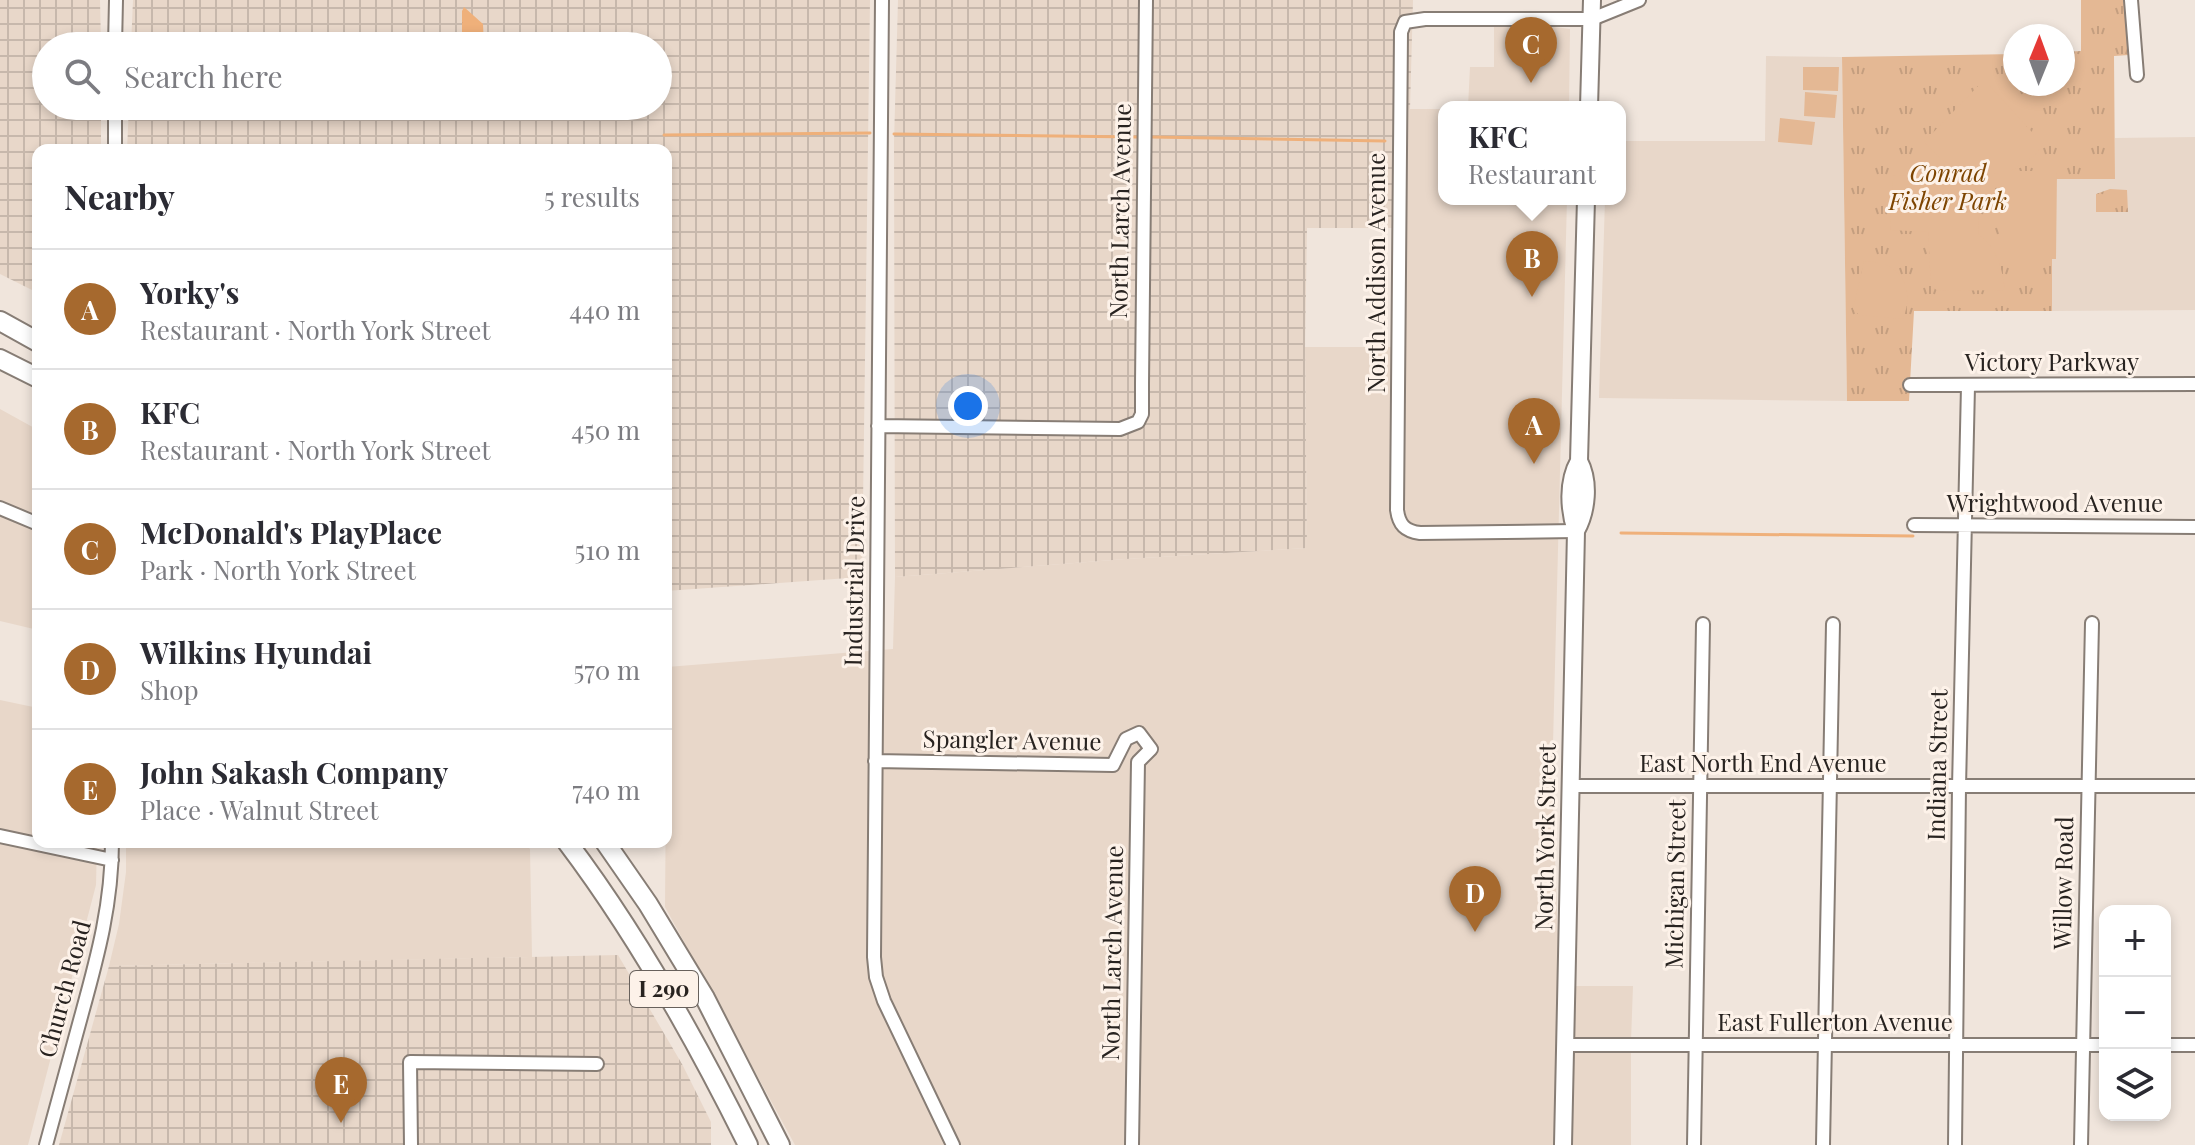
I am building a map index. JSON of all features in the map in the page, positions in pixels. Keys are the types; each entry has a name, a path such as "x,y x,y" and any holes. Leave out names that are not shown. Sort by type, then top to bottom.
{"highway":[{"path":"0,321 32,339"},
{"path":"0,359 32,375"},
{"name":"I 290","path":"571,848 622,920 683,1021 748,1145"},
{"name":"I 290","path":"609,848 648,904 705,998 780,1145"}],"main road":[{"path":"1589,101 1592,0"},
{"name":"North York Street","path":"1563,1145 1576,531 1570,514 1572,472 1579,461 1586,205"}],"street":[{"path":"115,32 116,0"},
{"name":"Industrial Drive","path":"882,0 876,977 884,1001 953,1145"},
{"name":"North Larch Avenue","path":"878,426 1120,429 1138,422 1142,414 1146,0"},
{"path":"1592,19 1639,0"},
{"path":"2131,0 2137,75"},
{"name":"North Addison Avenue","path":"1576,531 1420,533 1401,525 1397,510 1397,469 1401,32 1405,22 1425,19 1592,19"},
{"path":"115,120 115,144"},
{"name":"Victory Parkway","path":"1910,385 2195,384"},
{"name":"Indiana Street","path":"1955,1145 1968,386"},
{"path":"0,508 32,521"},
{"name":"Wrightwood Avenue","path":"1914,525 2195,527"},
{"name":"Willow Road","path":"2081,1145 2092,623"},
{"name":"Michigan Street","path":"1694,1145 1703,624"},
{"path":"1823,1145 1833,624"},
{"name":"Spangler Avenue","path":"875,761 1113,765 1126,739 1139,733 1151,749 1138,762"},
{"name":"North Larch Avenue","path":"1132,1145 1138,762"},
{"name":"East North End Avenue","path":"1572,786 2195,786"},
{"path":"0,836 32,843"},
{"path":"56,848 112,860"},
{"name":"Church Road","path":"46,1145 94,974 106,919 112,848"},
{"name":"East Fullerton Avenue","path":"1565,1045 2099,1045"},
{"path":"2171,1045 2195,1045"},
{"path":"411,1145 410,1062 597,1064"}],"shaded area":[{"path":"0,0 100,0 101,32 32,32 32,120 101,120 101,144 32,144 32,290 0,274"},
{"path":"133,0 870,0 862,577 672,591 672,144 127,144 128,120 672,120 672,32 132,32"},
{"path":"898,0 1413,0 1410,109 1404,109 1402,228 1307,228 1307,548 895,577 894,142"},
{"path":"1494,19 1570,29 1569,101 1468,101 1470,67 1494,67"},
{"path":"1766,56 1842,57 1847,401 1599,398 1605,205 1626,205 1626,141 1765,141"},
{"path":"1404,109 1438,109 1438,205 1567,205 1552,783 1562,1039 1561,1145 795,1145 665,907 665,848 672,848 672,667 893,649 895,577 1307,548 1305,347 1396,347"},
{"path":"2195,137 2195,310 2052,311 2052,179 2115,179 2115,138"},
{"path":"0,409 32,427 32,629 0,621"},
{"path":"0,700 32,707 32,848 97,848 96,885 28,1145 0,1145"},
{"path":"126,848 529,848 532,957 109,966 126,872"},
{"path":"618,955 682,1064 711,1122 711,1145 59,1145 109,966"},
{"path":"1569,986 1633,986 1631,1041 1568,1042"},
{"path":"1568,1047 1631,1047 1631,1145 1566,1145"}],"green space":[{"name":"Conrad Fisher Park","path":"2081,0 2126,0 2129,55 2114,56 2115,179 2052,179 2052,311 1914,311 1909,401 1847,401 1842,57 2003,54 2003,96 2075,96 2075,51 2081,51"},
{"path":"1803,67 1839,67 1838,91 1803,90"},
{"path":"1871,77 1891,77 1891,117 1871,117"},
{"path":"1979,85 1989,85 2043,144 2034,156 2011,171 2057,171 2056,259 2001,259 2001,173 1978,174 1958,169 1924,142"},
{"path":"1805,92 1837,95 1835,118 1804,116"},
{"path":"1780,118 1815,122 1812,145 1778,142"},
{"path":"1893,175 1981,180 1978,234 1990,245 1998,259 2005,290 1938,291 1931,286 1928,232 1890,230"},
{"path":"2110,189 2127,190 2128,212 2096,212 2096,194"},
{"path":"1864,261 1887,266 1902,278 1907,296 1903,319 1859,315 1853,309"}],"water":[{"path":"464,7 483,24 483,32 462,32"}],"waterway":[{"path":"664,135 870,133"},
{"path":"894,134 1137,137"},
{"path":"1151,137 1385,141"},
{"path":"1621,533 1913,536"}],"place":[{"name":"McDonald's PlayPlace","path":"1531,83"},
{"name":"KFC","path":"1532,297"},
{"name":"Yorky's","path":"1534,464"},
{"name":"Wilkins Hyundai","path":"1475,932"},
{"name":"John Sakash Company","path":"341,1123"}]}
